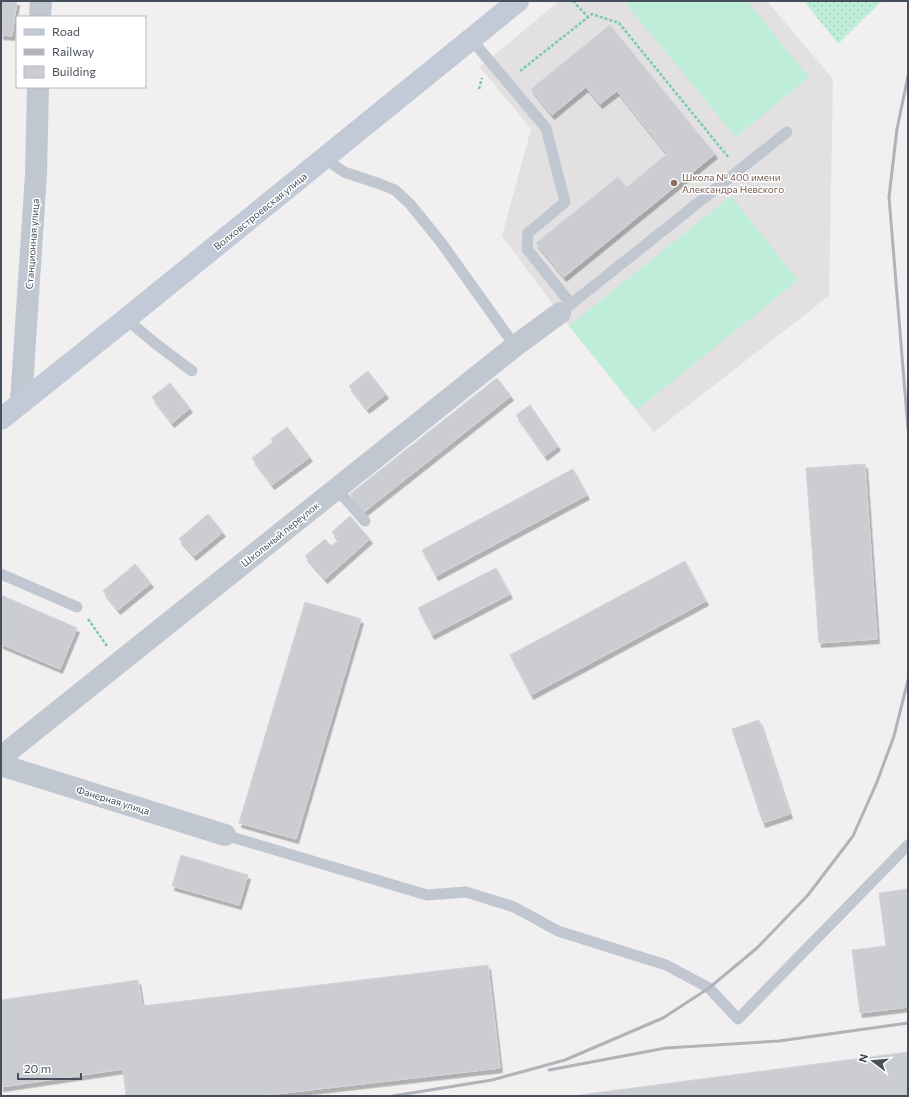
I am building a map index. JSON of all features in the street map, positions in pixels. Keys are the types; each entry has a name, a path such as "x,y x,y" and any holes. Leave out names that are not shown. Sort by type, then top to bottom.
{"street":[{"path":"40,1 40,16"},
{"name":"Волховстроевская улица","path":"1,419 518,1"},
{"name":"Станционная улица","path":"21,402 36,174 38,88"},
{"name":"Школьный переулок","path":"1,756 515,346 566,308"},
{"name":"Фанерная улица","path":"1,765 225,835"}],"lane":[{"path":"471,39 546,128 565,202 528,233 527,250 566,308 740,171 787,132"},
{"path":"327,156 334,166 344,172 395,190 410,204 440,241 515,346"},
{"path":"126,318 156,344 192,371"},
{"path":"336,488 365,521"},
{"path":"1,574 77,607"},
{"path":"225,835 427,895 466,892 514,907 558,931 666,964 709,988 738,1019 908,845"}],"path":[{"path":"573,1 588,18"},
{"path":"520,72 592,14 619,23 740,171"},
{"path":"77,607 86,616 118,663"}],"shaded area":[{"name":"Школа № 400 имени Александра Невского","path":"559,1 767,1 833,79 829,296 654,432 569,326 502,236 531,129 480,67"}],"green space":[{"path":"630,1 747,1 809,77 736,137 626,4"},
{"path":"804,1 882,1 838,44"},
{"path":"731,196 798,280 637,410 569,326"}],"building":[{"path":"1,1 17,1 12,36 1,35"},
{"path":"610,25 715,154 564,277 536,243 618,177 627,187 667,154 617,91 600,104 586,87 552,115 531,89"},
{"path":"368,371 386,394 367,409 349,386"},
{"path":"497,378 511,396 364,512 350,494"},
{"path":"170,383 190,408 172,423 152,397"},
{"path":"530,405 558,446 545,456 516,415"},
{"path":"287,427 310,457 272,485 252,458 273,442 271,439"},
{"path":"865,464 877,639 819,643 806,468"},
{"path":"573,469 587,495 436,576 422,550"},
{"path":"208,514 223,532 194,556 179,539"},
{"path":"350,516 370,539 325,579 305,556 325,539 331,546 339,540 332,532"},
{"path":"685,561 706,601 531,695 510,655"},
{"path":"135,564 151,583 118,610 103,591"},
{"path":"496,568 510,594 432,635 418,608"},
{"path":"1,595 77,628 60,669 1,644"},
{"path":"305,602 361,619 296,839 239,823"},
{"path":"759,720 790,814 763,823 732,729"},
{"path":"181,855 248,875 239,905 172,886"},
{"path":"908,889 908,1007 860,1013 852,950 886,946 879,893"},
{"path":"488,965 500,1068 258,1096 126,1096 123,1069 1,1087 1,1000 138,980 142,1006"},
{"path":"908,1052 908,1096 572,1096"}],"railway":[{"path":"908,76 897,129 889,197 908,429"},
{"path":"393,1096 492,1080 565,1060 663,1018 709,988 757,948 808,895 853,836 877,782 894,736 908,680"},
{"path":"549,1070 666,1048 779,1041 908,1023"}],"place":[{"name":"Школа № 400 имени Александра Невского","path":"674,183"}]}
